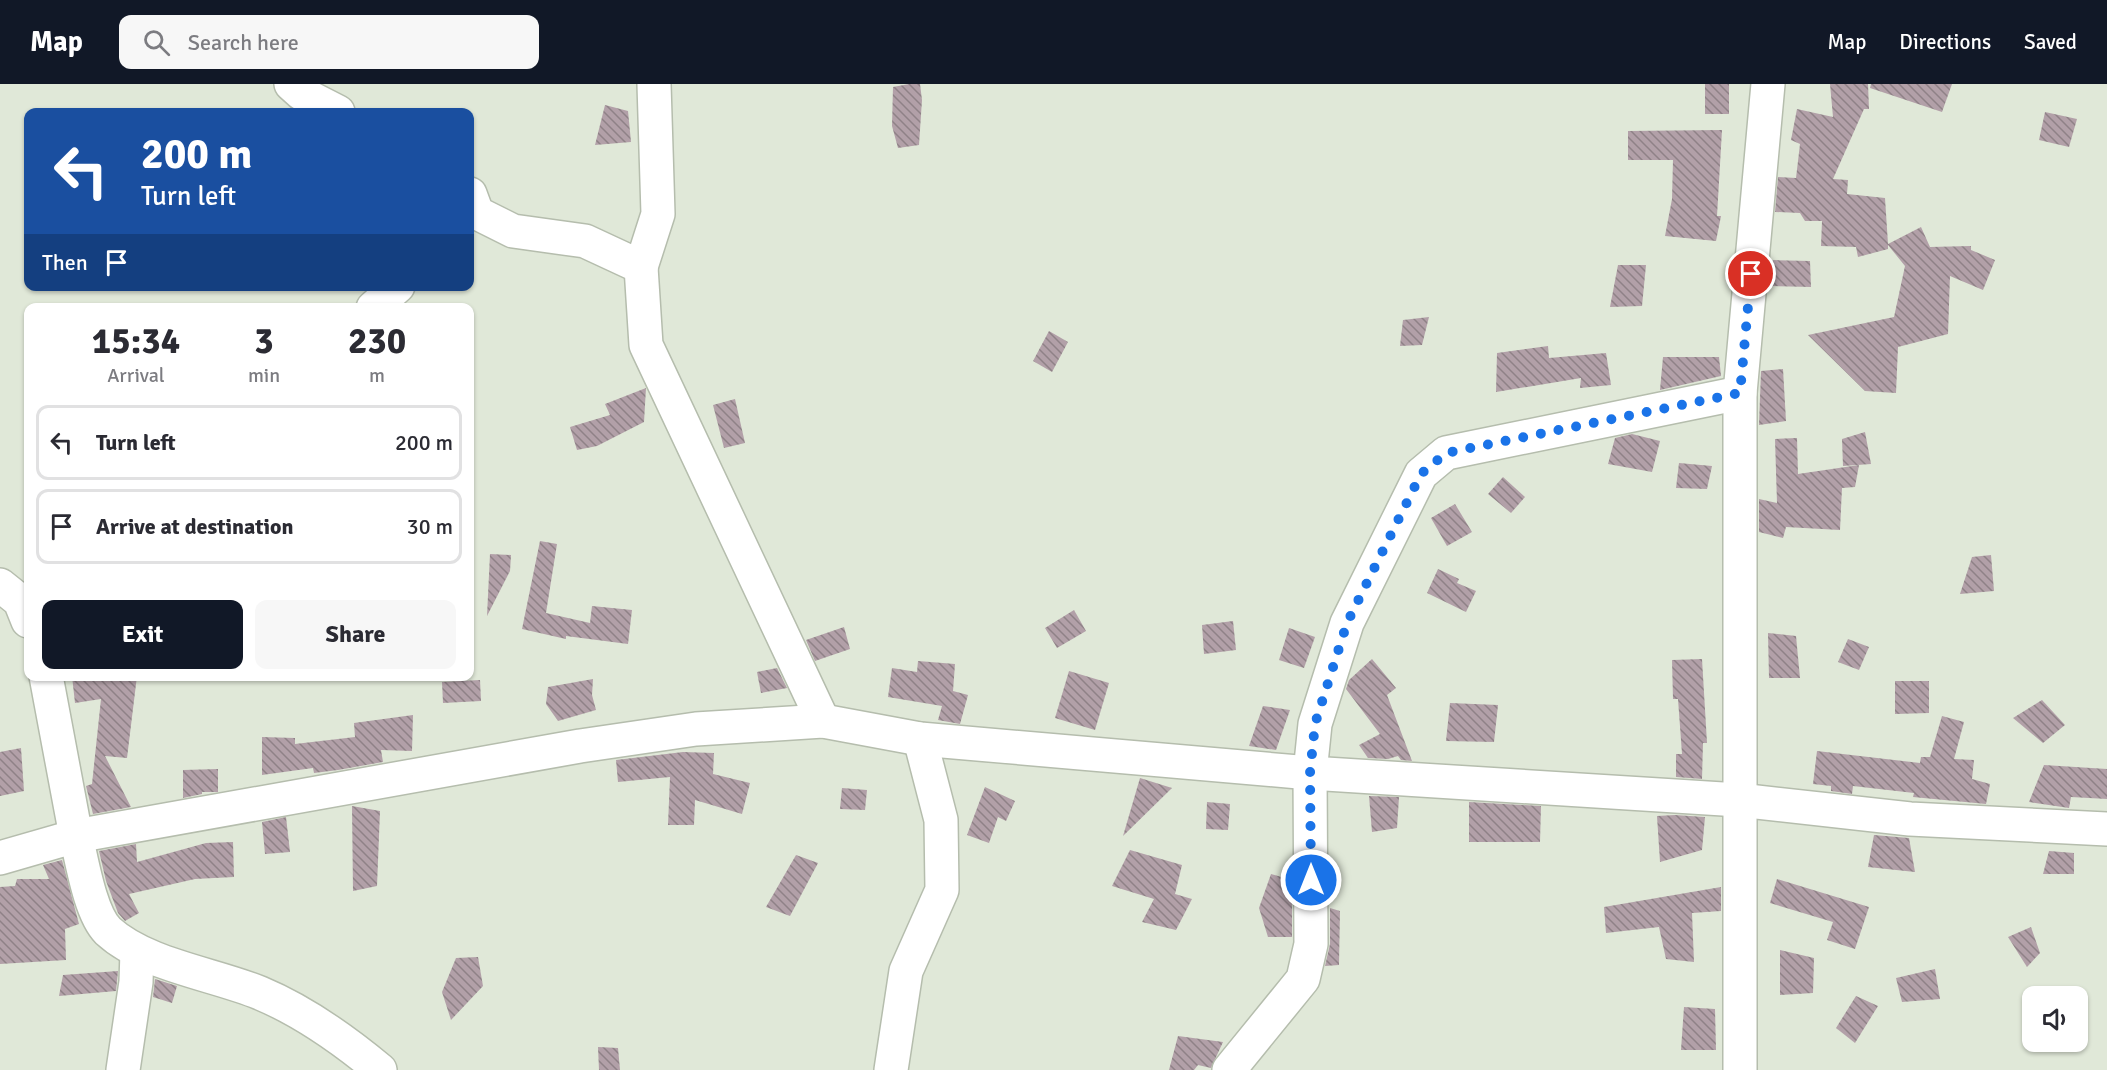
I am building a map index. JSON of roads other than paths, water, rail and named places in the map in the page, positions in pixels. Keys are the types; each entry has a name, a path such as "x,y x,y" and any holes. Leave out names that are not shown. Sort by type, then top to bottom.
{"street":[{"path":"291,84 301,93 330,108"},
{"path":"654,84 658,214 641,267 646,345 823,721"},
{"path":"1740,1070 1740,393 1768,84"},
{"path":"474,210 513,231 585,241 641,267"},
{"path":"379,303 392,291"},
{"path":"1229,1070 1303,979 1311,944 1310,773 1315,724 1347,623 1421,474 1446,453 1740,393"},
{"path":"47,681 76,836 94,906 107,930 137,951 262,994 344,1040 380,1070"},
{"path":"0,858 76,836 580,746 696,729 823,721 920,739 1310,773 1739,800 1910,819 2107,829"},
{"path":"891,1070 906,971 942,890 941,820 920,739"},
{"path":"123,1070 136,982 137,951"}]}
